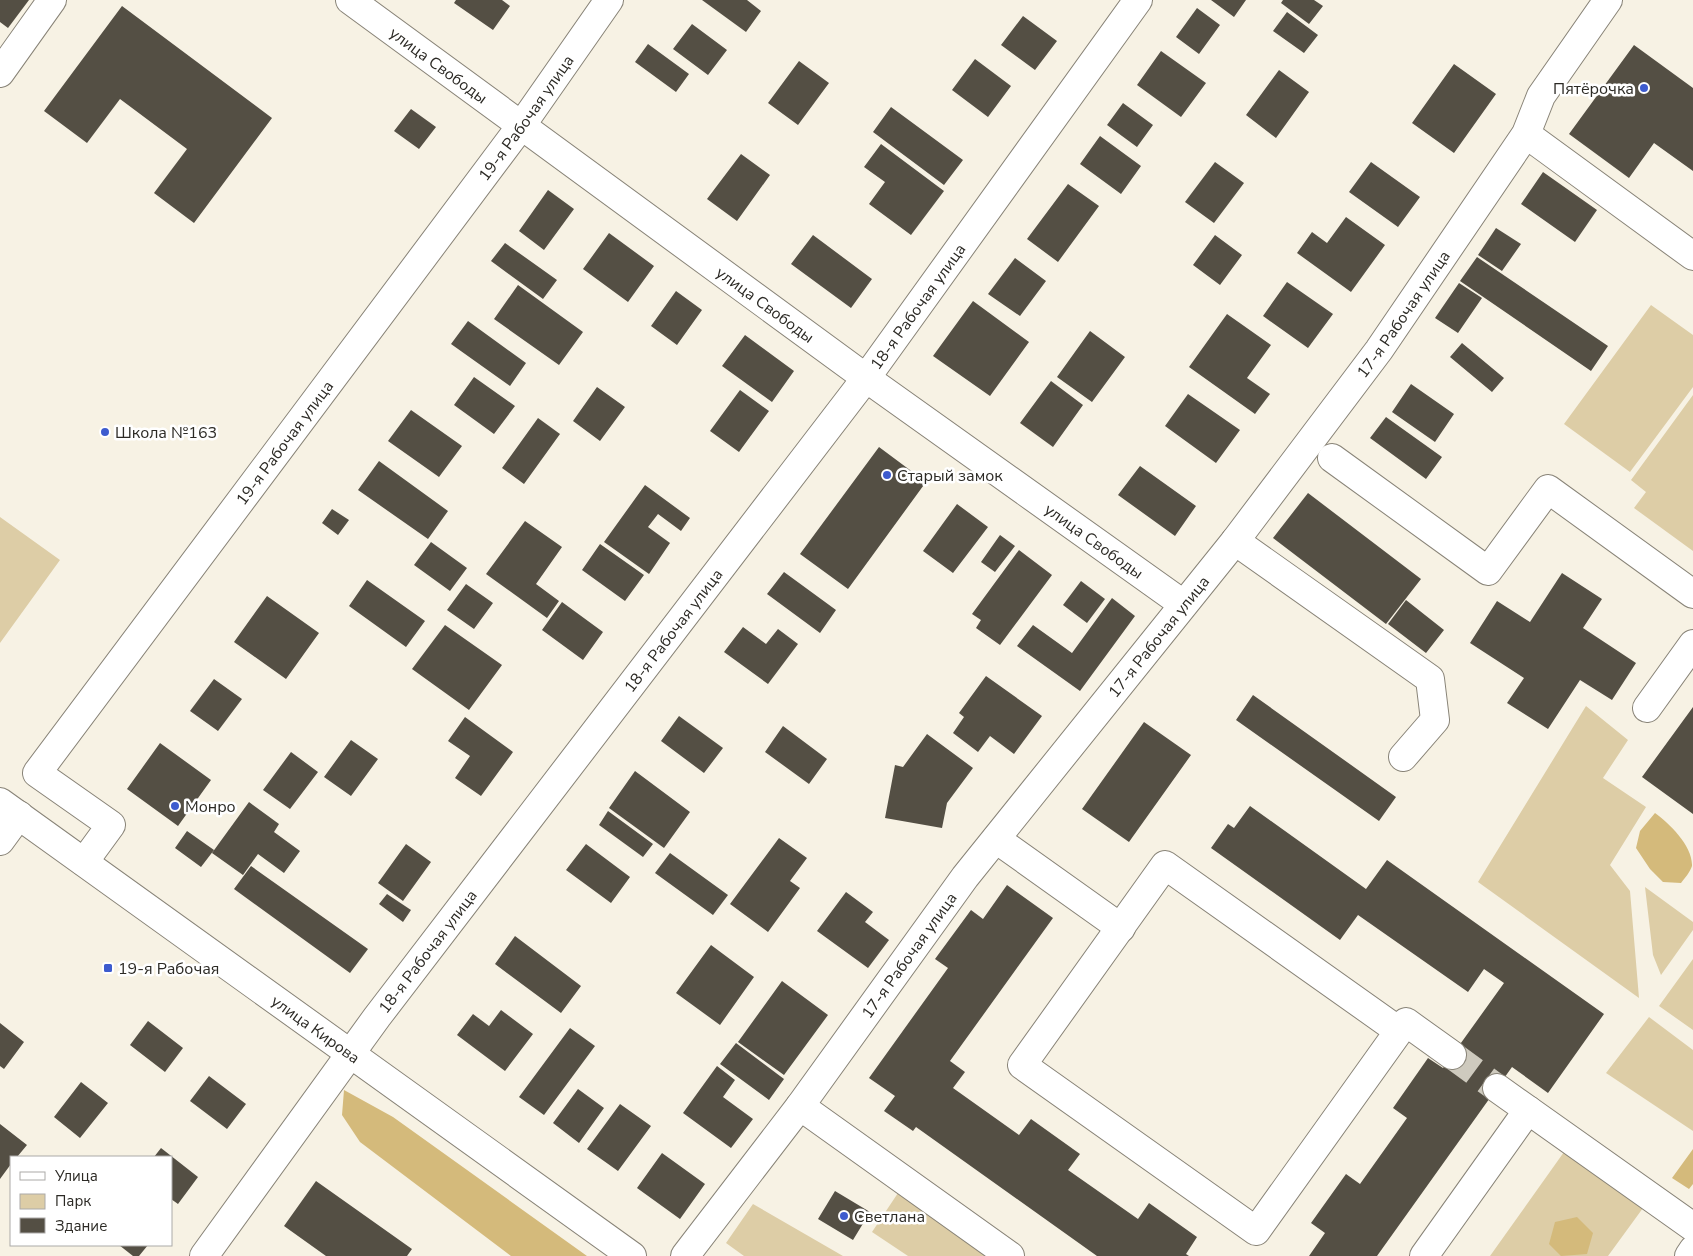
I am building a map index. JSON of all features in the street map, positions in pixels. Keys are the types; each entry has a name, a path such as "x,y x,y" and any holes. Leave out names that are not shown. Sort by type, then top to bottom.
{"street":[{"path":"0,73 52,0"},
{"name":"улица Свободы","path":"350,0 866,378 1183,604"},
{"name":"19-я Рабочая улица","path":"84,862 111,825 37,773 521,126 609,0"},
{"name":"18-я Рабочая улица","path":"204,1256 350,1053 866,378 1138,0"},
{"name":"17-я Рабочая улица","path":"685,1256 800,1106 965,877 1235,541 1380,350 1526,134 1541,96 1608,0"},
{"path":"1526,134 1693,256"},
{"path":"1332,458 1488,571 1548,489 1693,594"},
{"path":"1235,541 1430,679 1435,720 1403,757"},
{"path":"1647,708 1693,644"},
{"path":"0,841 9,809"},
{"name":"улица Кирова","path":"9,809 632,1256"},
{"path":"996,839 1121,928"},
{"path":"1399,1031 1165,865 1022,1065 1256,1231 1406,1022 1452,1056"},
{"path":"1497,1088 1693,1227"},
{"path":"800,1106 1010,1256"},
{"path":"1424,1256 1528,1110"},
{"path":"1689,1256 1693,1250"}],"green space":[{"path":"1651,305 1693,335 1693,387 1630,472 1564,424"},
{"path":"1693,395 1693,551 1634,508 1646,492 1631,480"},
{"path":"0,517 60,560 0,643"},
{"path":"1586,706 1628,740 1603,778 1646,807 1610,865 1630,891 1639,998 1478,882"},
{"path":"1645,887 1693,922 1693,930 1661,975 1653,955"},
{"path":"1693,959 1693,1030 1659,1006"},
{"path":"1649,1017 1693,1050 1693,1131 1606,1073"},
{"path":"1564,1152 1643,1208 1608,1256 1490,1256"},
{"path":"898,1193 986,1256 908,1256 872,1232"},
{"path":"753,1204 843,1256 744,1256 726,1243"}],"shaded area":[{"path":"1655,813 1673,829 1689,851 1692,866 1681,883 1663,882 1650,869 1636,848 1640,831"},
{"path":"344,1090 393,1117 587,1256 511,1256 360,1142 342,1115"},
{"path":"1693,1149 1693,1184 1689,1189 1672,1178"},
{"path":"1577,1217 1593,1233 1587,1254 1561,1256 1549,1244 1555,1222"}],"building":[{"path":"0,0 29,0 8,28 0,22"},
{"path":"456,0 502,0 510,6 493,30 454,3"},
{"path":"702,0 747,0 761,11 746,32"},
{"path":"1211,0 1246,0 1234,17"},
{"path":"1283,0 1314,0 1323,6 1309,24 1281,3"},
{"path":"122,6 272,118 194,223 154,193 187,149 120,99 87,143 44,111"},
{"path":"1197,8 1220,25 1199,54 1176,37"},
{"path":"1287,12 1318,35 1304,53 1273,31"},
{"path":"1023,16 1057,41 1035,70 1001,45"},
{"path":"692,24 727,50 708,75 673,49"},
{"path":"648,44 689,74 676,92 635,62"},
{"path":"1634,45 1693,88 1693,171 1654,143 1629,178 1569,134"},
{"path":"1161,51 1206,83 1181,117 1137,85"},
{"path":"975,59 1011,86 988,117 952,90"},
{"path":"799,61 829,83 798,125 768,103"},
{"path":"1454,64 1496,94 1454,153 1412,123"},
{"path":"1279,70 1309,92 1276,138 1246,115"},
{"path":"1123,103 1153,125 1137,147 1107,125"},
{"path":"891,107 963,160 944,185 873,132"},
{"path":"411,109 436,127 419,149 394,131"},
{"path":"1100,136 1141,166 1121,194 1080,164"},
{"path":"881,144 944,191 911,235 869,204 885,182 864,167"},
{"path":"741,154 770,175 737,221 707,199"},
{"path":"1215,162 1244,183 1214,223 1185,202"},
{"path":"1371,162 1420,197 1398,227 1349,192"},
{"path":"1543,172 1597,210 1575,242 1521,204"},
{"path":"1068,184 1099,206 1058,262 1027,239"},
{"path":"548,190 574,209 544,250 519,231"},
{"path":"1346,217 1385,245 1351,292 1297,253 1312,232 1327,243"},
{"path":"1496,228 1521,244 1502,271 1478,255"},
{"path":"609,233 654,266 628,302 583,269"},
{"path":"813,235 872,279 851,308 791,264"},
{"path":"1215,235 1242,255 1220,285 1193,265"},
{"path":"505,243 557,280 543,299 491,261"},
{"path":"1477,257 1608,346 1591,371 1460,281"},
{"path":"1015,258 1046,281 1020,316 988,294"},
{"path":"1287,282 1333,314 1308,348 1263,316"},
{"path":"1459,283 1482,298 1458,333 1435,318"},
{"path":"518,285 583,332 559,365 494,319"},
{"path":"676,291 702,310 677,345 651,326"},
{"path":"973,301 1029,342 990,396 933,356"},
{"path":"1227,314 1271,345 1247,378 1270,394 1255,414 1189,367"},
{"path":"468,321 526,363 510,386 451,344"},
{"path":"1090,331 1125,357 1092,402 1057,377"},
{"path":"745,335 794,371 772,402 722,366"},
{"path":"1462,343 1504,378 1492,392 1450,357"},
{"path":"474,377 515,406 494,434 454,405"},
{"path":"1051,381 1083,405 1053,447 1020,423"},
{"path":"1411,384 1454,414 1435,442 1392,412"},
{"path":"597,387 625,407 600,441 573,421"},
{"path":"740,390 769,411 739,452 710,431"},
{"path":"1188,394 1240,430 1216,463 1165,426"},
{"path":"411,410 462,446 439,477 388,441"},
{"path":"1386,417 1442,457 1426,479 1370,438"},
{"path":"538,418 560,434 524,484 502,468"},
{"path":"879,447 926,482 848,589 800,554"},
{"path":"379,461 448,511 428,539 358,490"},
{"path":"1140,466 1196,506 1175,536 1118,495"},
{"path":"645,485 690,518 681,531 658,514 648,527 670,543 649,574 604,542"},
{"path":"1308,493 1421,579 1386,624 1273,538"},
{"path":"957,504 988,527 953,573 923,551"},
{"path":"332,509 349,520 338,535 322,523"},
{"path":"525,521 562,547 536,584 559,601 547,618 486,574"},
{"path":"1000,535 1015,546 995,572 981,562"},
{"path":"431,542 467,568 450,591 414,565"},
{"path":"600,544 644,575 625,601 582,570"},
{"path":"1019,550 1052,575 1000,645 976,628 981,620 972,614"},
{"path":"784,572 836,610 820,633 767,594"},
{"path":"1562,573 1602,599 1583,628 1636,663 1612,700 1580,680 1548,729 1507,703 1524,678 1470,643 1497,601 1530,622"},
{"path":"367,580 425,621 406,647 349,606"},
{"path":"1081,581 1105,599 1087,623 1063,605"},
{"path":"466,584 493,603 474,629 447,610"},
{"path":"267,596 319,633 286,679 234,642"},
{"path":"1112,598 1135,616 1080,691 1017,646 1033,625 1072,653"},
{"path":"1406,600 1444,630 1426,653 1388,624"},
{"path":"562,602 603,632 583,660 542,630"},
{"path":"445,625 502,665 469,710 412,669"},
{"path":"743,627 766,644 778,629 798,644 768,684 724,652"},
{"path":"986,676 1042,716 1014,754 990,736 978,752 953,733 964,717 959,713"},
{"path":"214,679 242,699 218,731 190,711"},
{"path":"1253,695 1396,797 1379,821 1236,720"},
{"path":"1693,707 1693,814 1642,777"},
{"path":"679,716 723,748 704,773 661,741"},
{"path":"465,717 513,752 481,796 455,778 470,756 448,741"},
{"path":"1144,722 1191,755 1129,842 1082,809"},
{"path":"783,726 827,759 809,784 765,752"},
{"path":"927,734 973,768 947,803 942,828 885,818 895,765 903,767"},
{"path":"351,740 378,759 351,796 324,777"},
{"path":"160,743 211,780 178,826 127,789"},
{"path":"291,752 318,772 290,809 263,790"},
{"path":"635,771 690,812 664,848 609,808"},
{"path":"249,802 279,824 274,832 300,851 284,873 258,854 243,875 212,853"},
{"path":"1250,806 1366,889 1387,860 1604,1014 1548,1093 1512,1067 1377,1256 1309,1256 1325,1233 1311,1223 1346,1174 1360,1184 1407,1118 1393,1108 1428,1058 1443,1068 1504,983 1484,969 1468,992 1358,915 1340,940 1211,848 1228,824 1234,828"},
{"path":"608,811 653,844 643,857 599,825"},
{"path":"187,831 214,850 201,867 175,848"},
{"path":"779,838 807,858 790,881 800,888 768,932 730,904"},
{"path":"406,844 431,862 403,901 378,883"},
{"path":"586,844 630,877 611,903 566,870"},
{"path":"670,853 728,895 713,915 655,873"},
{"path":"251,866 368,949 350,973 234,889"},
{"path":"1007,885 1053,918 950,1061 965,1072 953,1088 1019,1135 1031,1119 1080,1154 1068,1170 1138,1219 1149,1203 1197,1237 1186,1254 1189,1256 1097,1256 916,1127 913,1131 884,1111 895,1096 869,1078 948,968 935,959 971,910 983,919"},
{"path":"846,892 873,912 865,922 889,940 868,968 817,931"},
{"path":"387,894 411,910 403,922 379,904"},
{"path":"515,936 581,986 561,1013 495,964"},
{"path":"711,945 754,977 720,1025 676,993"},
{"path":"782,981 828,1015 784,1075 738,1042"},
{"path":"501,1010 533,1034 505,1071 457,1035 473,1014 489,1026"},
{"path":"148,1021 183,1048 165,1072 130,1045"},
{"path":"0,1023 24,1042 4,1069 0,1066"},
{"path":"570,1028 595,1046 544,1115 519,1097"},
{"path":"736,1043 784,1079 769,1100 720,1064"},
{"path":"717,1066 735,1080 723,1097 753,1119 731,1148 683,1113"},
{"path":"209,1076 246,1104 227,1129 190,1101"},
{"path":"81,1082 108,1103 80,1138 54,1117"},
{"path":"578,1089 604,1108 579,1143 553,1123"},
{"path":"620,1104 651,1126 618,1171 587,1149"},
{"path":"0,1124 27,1145 18,1156 10,1156 10,1165 0,1179"},
{"path":"161,1148 171,1156 155,1156"},
{"path":"662,1153 705,1184 680,1219 637,1188"},
{"path":"172,1157 198,1177 178,1204 172,1200"},
{"path":"316,1181 412,1249 407,1256 326,1256 284,1226"},
{"name":"Светлана","path":"835,1191 870,1212 853,1240 818,1219"},
{"path":"120,1246 147,1246 139,1256 133,1256"}],"tunnel":[{"path":"1452,1055 1497,1088"}],"place":[{"name":"Пятёрочка","path":"1644,88"},
{"name":"Школа №163","path":"105,432"},
{"name":"Старый замок","path":"887,475"},
{"name":"Монро","path":"175,806"},
{"name":"19-я Рабочая","path":"108,968"},
{"name":"Светлана","path":"844,1216"}]}
